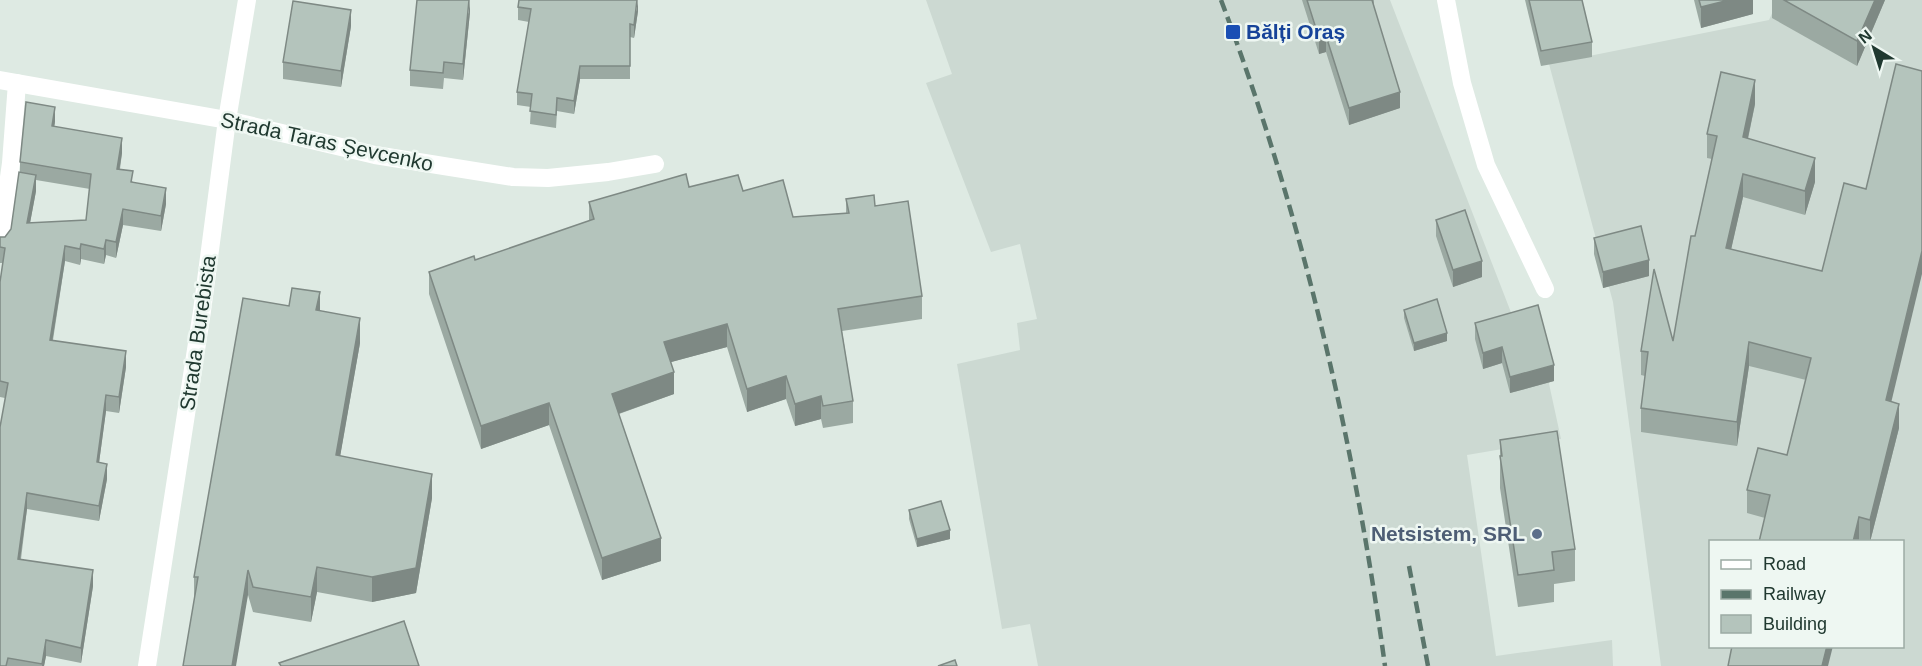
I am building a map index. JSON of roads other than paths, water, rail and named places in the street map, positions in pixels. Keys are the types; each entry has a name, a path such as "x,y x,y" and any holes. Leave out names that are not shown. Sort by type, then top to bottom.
{"street":[{"name":"Strada Burebista","path":"147,666 202,311 227,120 247,0"},
{"path":"1446,0 1462,83 1486,165 1545,289"},
{"name":"Strada Taras Șevcenko","path":"9,82 227,120 375,155 513,177 548,178 608,172 655,164"},
{"path":"0,242 11,163 9,82"}],"railway":[{"path":"1221,0 1276,163 1322,328 1358,497 1385,666"},
{"path":"1409,566 1428,666"}],"place":[{"name":"Bălți Oraș","path":"1233,32"},
{"name":"Netsistem, SRL","path":"1537,534"}]}
